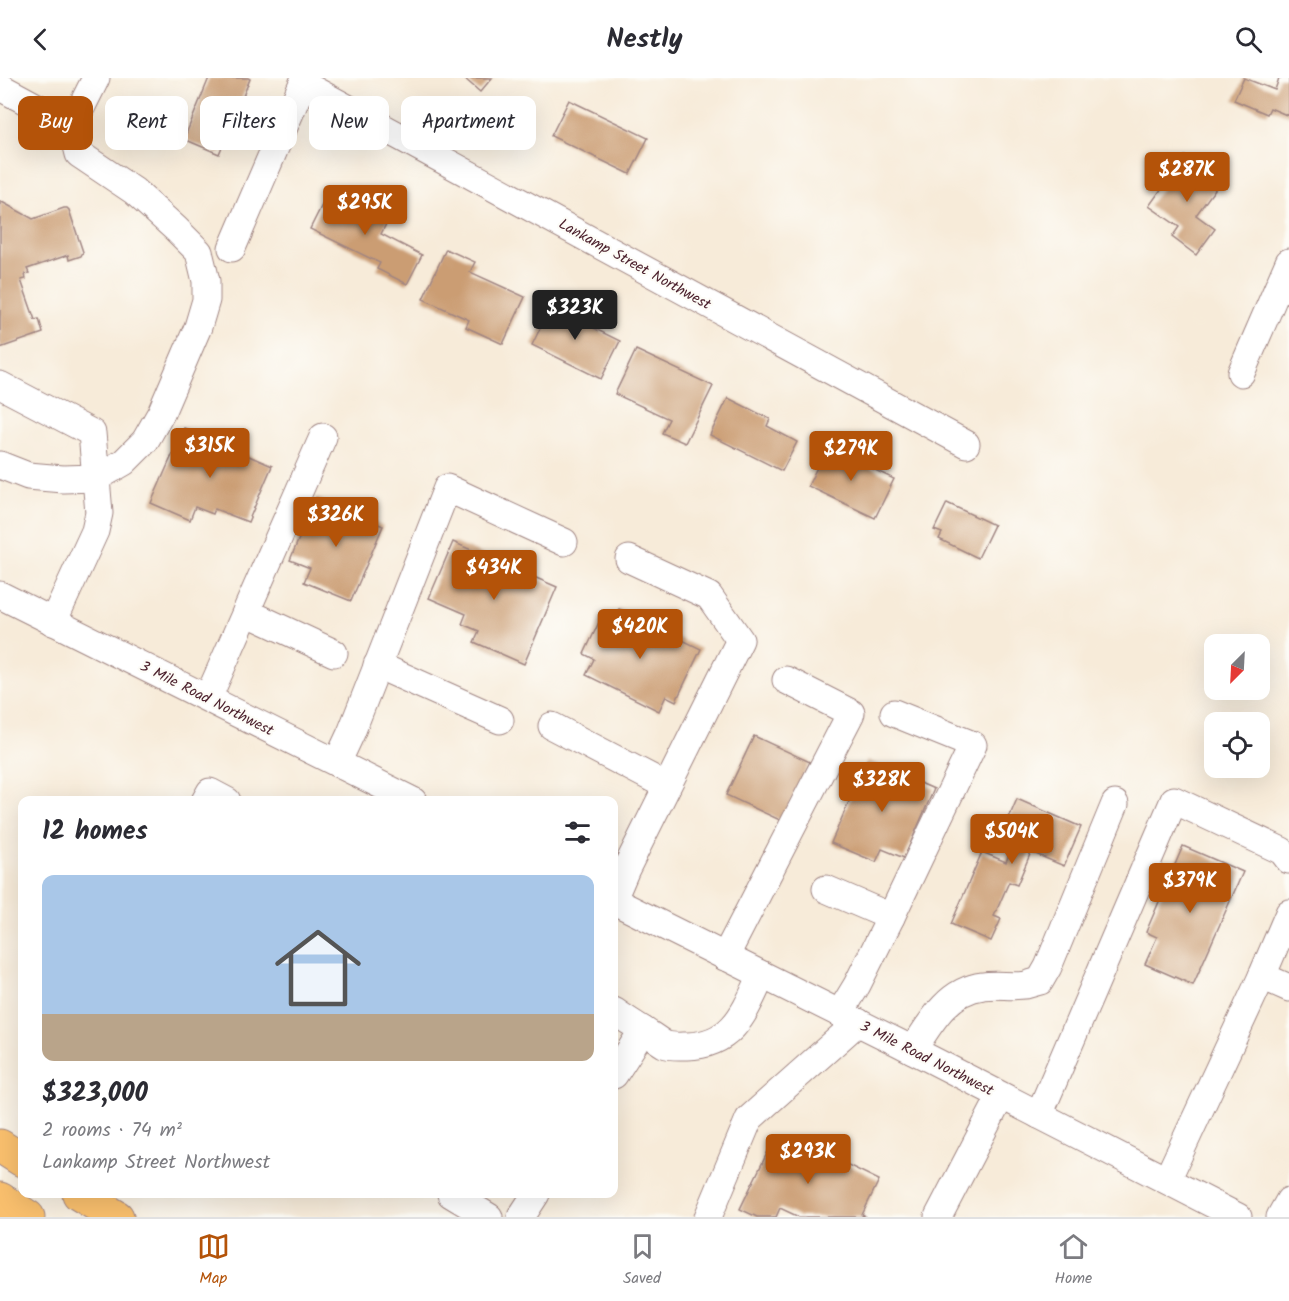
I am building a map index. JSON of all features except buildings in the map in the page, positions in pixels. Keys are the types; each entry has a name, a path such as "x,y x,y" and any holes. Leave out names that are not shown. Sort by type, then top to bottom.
{"highway":[{"path":"0,1146 18,1157"},
{"path":"86,1198 117,1217"},
{"path":"0,1199 28,1217"}],"street":[{"path":"87,96 96,78"},
{"path":"232,248 304,81"},
{"name":"Lankamp Street Northwest","path":"304,81 966,444"},
{"path":"0,87 18,97"},
{"path":"0,465 28,476 63,479 96,478 124,462 145,441 161,413 198,327 206,300 206,281 199,252 134,191 79,154 78,150"},
{"path":"1241,373 1289,262"},
{"path":"0,385 92,433 99,513 95,531 53,622"},
{"path":"208,698 323,436"},
{"path":"337,763 351,733 447,488 564,542"},
{"path":"618,890 740,640 709,596 629,559"},
{"name":"3 Mile Road Northwest","path":"0,595 403,796"},
{"path":"246,612 334,653"},
{"path":"377,665 500,720"},
{"path":"725,957 851,713 786,680"},
{"path":"708,1217 749,1119 849,1018 857,985 973,745 894,713"},
{"path":"552,726 667,786"},
{"path":"1040,1115 1174,800 1282,851 1289,860"},
{"path":"913,1050 944,1005 963,992 982,986 1025,985 1040,981 1048,967 1115,804"},
{"path":"826,889 891,917"},
{"name":"3 Mile Road Northwest","path":"618,901 1238,1217"},
{"path":"1167,1180 1289,914"},
{"path":"618,1014 665,1044 694,1046 709,1043 728,1032 737,1023 744,1014 762,975"},
{"path":"1262,976 1289,988"},
{"path":"618,1069 643,1030"},
{"path":"938,1217 1001,1096"},
{"path":"458,1198 489,1217"},
{"path":"521,1217 533,1198"},
{"path":"1280,1217 1289,1201"}]}
